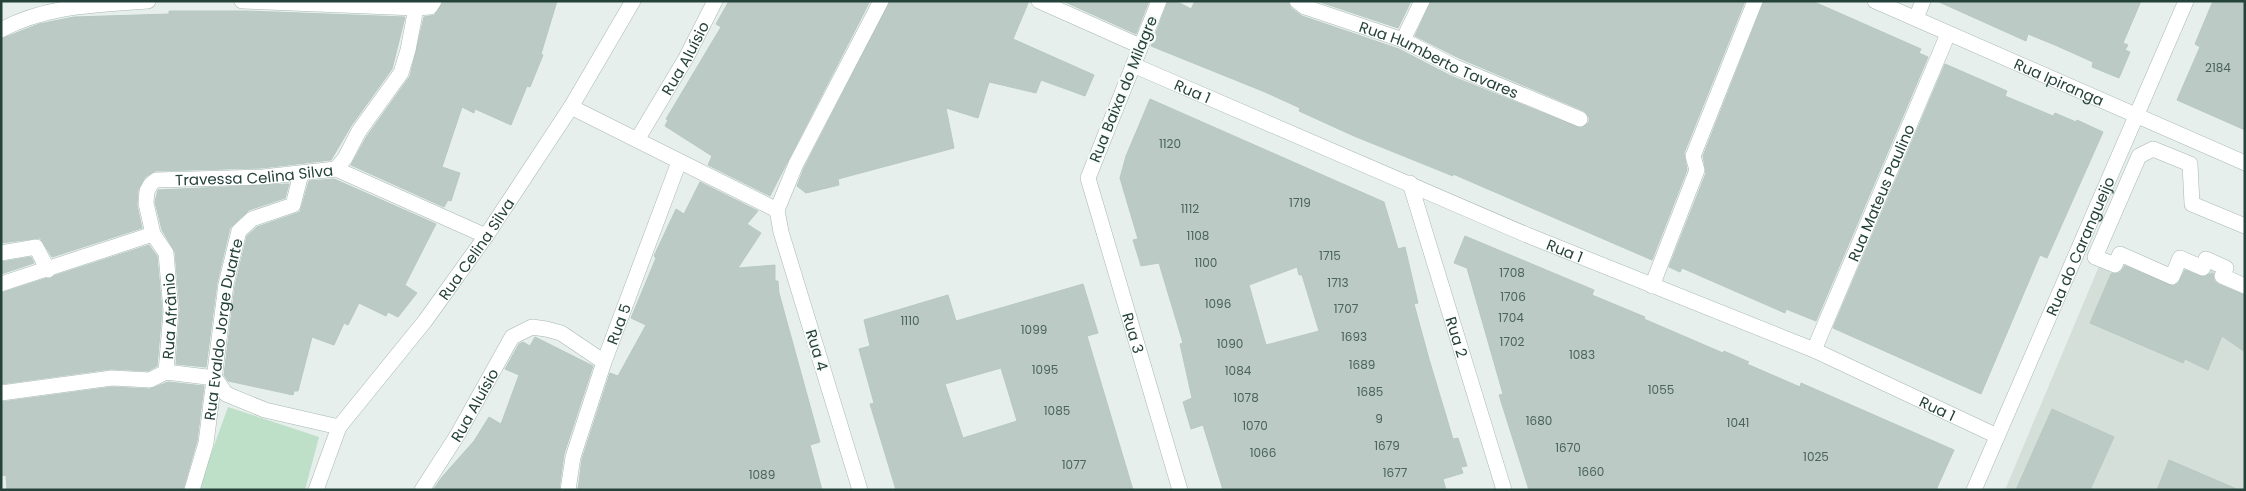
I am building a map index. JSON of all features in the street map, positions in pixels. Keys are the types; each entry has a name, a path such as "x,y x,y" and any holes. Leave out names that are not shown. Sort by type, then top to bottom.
{"street":[{"path":"1,30 14,23 63,8 148,1"},
{"path":"242,1 416,8 430,7 434,1"},
{"name":"Rua Celina Silva","path":"316,490 339,427 425,321 486,236 571,107 633,1"},
{"name":"Rua Aluísio","path":"637,140 686,58 715,1"},
{"path":"571,107 777,210 810,134 881,1"},
{"path":"1040,1 1140,46"},
{"name":"Rua Baixa do Milagre","path":"1088,178 1159,1"},
{"name":"Rua Humberto Tavares","path":"1297,1 1305,7 1402,40 1455,67 1580,119"},
{"path":"1402,40 1422,1"},
{"path":"1652,286 1697,170 1693,156 1755,1"},
{"name":"Rua Ipiranga","path":"1875,1 2245,163"},
{"path":"1916,18 1923,1"},
{"name":"Rua do Carangueijo","path":"1974,490 2138,116 2186,1"},
{"path":"336,169 346,158 359,131 401,73 408,50 416,8"},
{"name":"Rua Mateus Paulino","path":"1814,350 1948,34"},
{"name":"Rua 1","path":"1133,64 1527,235 1814,350 1997,436"},
{"path":"2245,226 2192,204 2190,164 2154,149 2139,156 2094,257 2115,265 2120,254 2172,277 2180,258 2203,268 2206,259 2226,268 2222,276 2245,286"},
{"name":"Rua 5","path":"568,490 573,457 604,362 680,162"},
{"name":"Travessa Celina Silva","path":"156,180 301,174 336,169 486,236"},
{"name":"Rua Evaldo Jorge Duarte","path":"192,490 206,443 226,284 239,231 252,219 293,205 301,174"},
{"name":"Rua 3","path":"1088,178 1180,490"},
{"name":"Rua Afrânio","path":"156,180 150,184 146,203 153,234 166,253 171,311 166,372"},
{"name":"Rua 2","path":"1410,183 1504,490"},
{"name":"Rua 4","path":"777,210 811,330 860,490"},
{"path":"1,284 153,234"},
{"path":"1,252 36,247 48,270"},
{"name":"Rua Aluísio","path":"422,490 458,434 512,337 532,327 561,334 604,362"},
{"path":"1,393 112,378 150,380 166,372 215,378 226,394 265,410 339,427"}],"shaded area":[{"path":"2120,254 2172,277 2180,258 2206,259 2245,286 2245,490 2005,490 2102,259"}],"green space":[{"path":"228,407 319,437 305,490 198,490"}],"building":[{"path":"443,1 557,1 541,54 543,55 530,87 527,86 511,125 475,109 474,113 462,107 442,167 460,173 451,201 448,200 444,207 351,165 367,136 410,76 424,17 435,15"},
{"path":"729,1 870,1 770,196 708,165 712,156 665,126 668,120 666,119 721,27 716,24"},
{"path":"890,1 1029,1 1013,39 1094,75 1085,96 1041,80 1036,93 989,82 978,118 946,108 954,148 838,179 839,185 806,193 797,186 804,168"},
{"path":"1063,1 1149,1 1136,34"},
{"path":"1168,1 1176,1 1191,9 1195,1 1288,1 1291,8 1302,16 1399,49 1451,76 1581,128 1589,122 1589,117 1584,111 1459,58 1415,36 1431,1 1745,1 1684,153 1687,170 1652,260 1453,174 1453,176 1354,136 1299,111 1300,108 1265,92 1151,46"},
{"path":"1317,1 1411,1 1398,28"},
{"path":"1764,1 1812,1 1921,49 1919,53 1928,57 1816,321 1786,309 1785,313 1682,268 1680,272 1669,267 1706,173 1703,156"},
{"path":"1937,1 2141,1 2123,43 2128,45 2125,50 2130,52 2119,78 2092,67 2093,62 2055,45 2028,34 2026,41"},
{"path":"2213,1 2245,1 2245,130 2177,100 2200,47 2195,44"},
{"path":"169,11 246,11 405,17 392,69 351,126 331,160 262,168 155,171 145,177 138,190 137,205 142,228 52,257 40,238 1,243 1,39 39,24 74,17 169,14"},
{"path":"1945,64 2007,91 2005,96 2053,116 2055,113 2076,122 2077,120 2103,132 2047,258 2040,255 1981,394 1833,328"},
{"path":"1150,99 1384,202 1398,249 1405,247 1418,303 1414,304 1429,359 1453,439 1458,438 1467,466 1461,467 1463,473 1443,479 1446,490 1223,490 1203,425 1191,429 1183,402 1192,398 1180,344 1183,343 1159,263 1141,266 1133,240 1138,239 1120,178 1126,156","holes":["1297,267 1299,275 1302,275 1319,331 1266,345 1249,285"]},
{"path":"334,179 436,224 405,285 417,293 398,317 388,312 386,316 359,303 348,325 344,323 334,345 312,337 298,391 294,391 293,395 228,381 224,375 235,286 247,236 257,227 300,212 309,181"},
{"path":"700,182 758,211 747,224 761,233 738,268 775,265 775,281 778,281 779,293 820,442 810,445 822,490 578,490 582,459 610,373 618,376 646,325 631,318 656,258 654,256 676,209 684,214"},
{"path":"289,184 285,198 249,210 230,228 217,283 206,367 176,364 180,310 175,252 162,230 155,202 158,190"},
{"path":"1465,236 1594,290 1592,295 1645,317 1644,319 1723,353 1724,351 1749,362 1747,364 1800,387 1801,383 1954,450 1936,490 1529,490 1499,395 1503,394 1467,268 1454,263"},
{"path":"149,245 157,256 162,311 157,366 148,371 111,369 1,384 1,293"},
{"path":"31,257 34,263 1,274 1,262"},
{"path":"2125,266 2173,286 2178,284 2185,270 2204,277 2213,273 2214,281 2218,284 2245,295 2245,352 2222,336 2208,370 2185,359 2183,363 2090,323 2111,274 2120,273"},
{"path":"1083,284 1098,333 1087,336 1133,490 896,490 870,404 874,403 859,349 870,346 864,320 948,295 956,321","holes":["1001,368 1017,421 963,438 945,384"]},
{"path":"535,337 593,366 564,454 559,490 433,490 474,441 489,417 501,424 519,375 505,369 519,344 523,342 530,346"},
{"path":"168,382 204,386 197,441 183,490 7,490 6,475 1,476 1,402 112,387 150,389"},
{"path":"2052,409 2114,437 2090,490 2016,490"},
{"path":"2169,460 2239,490 2157,490"}]}
